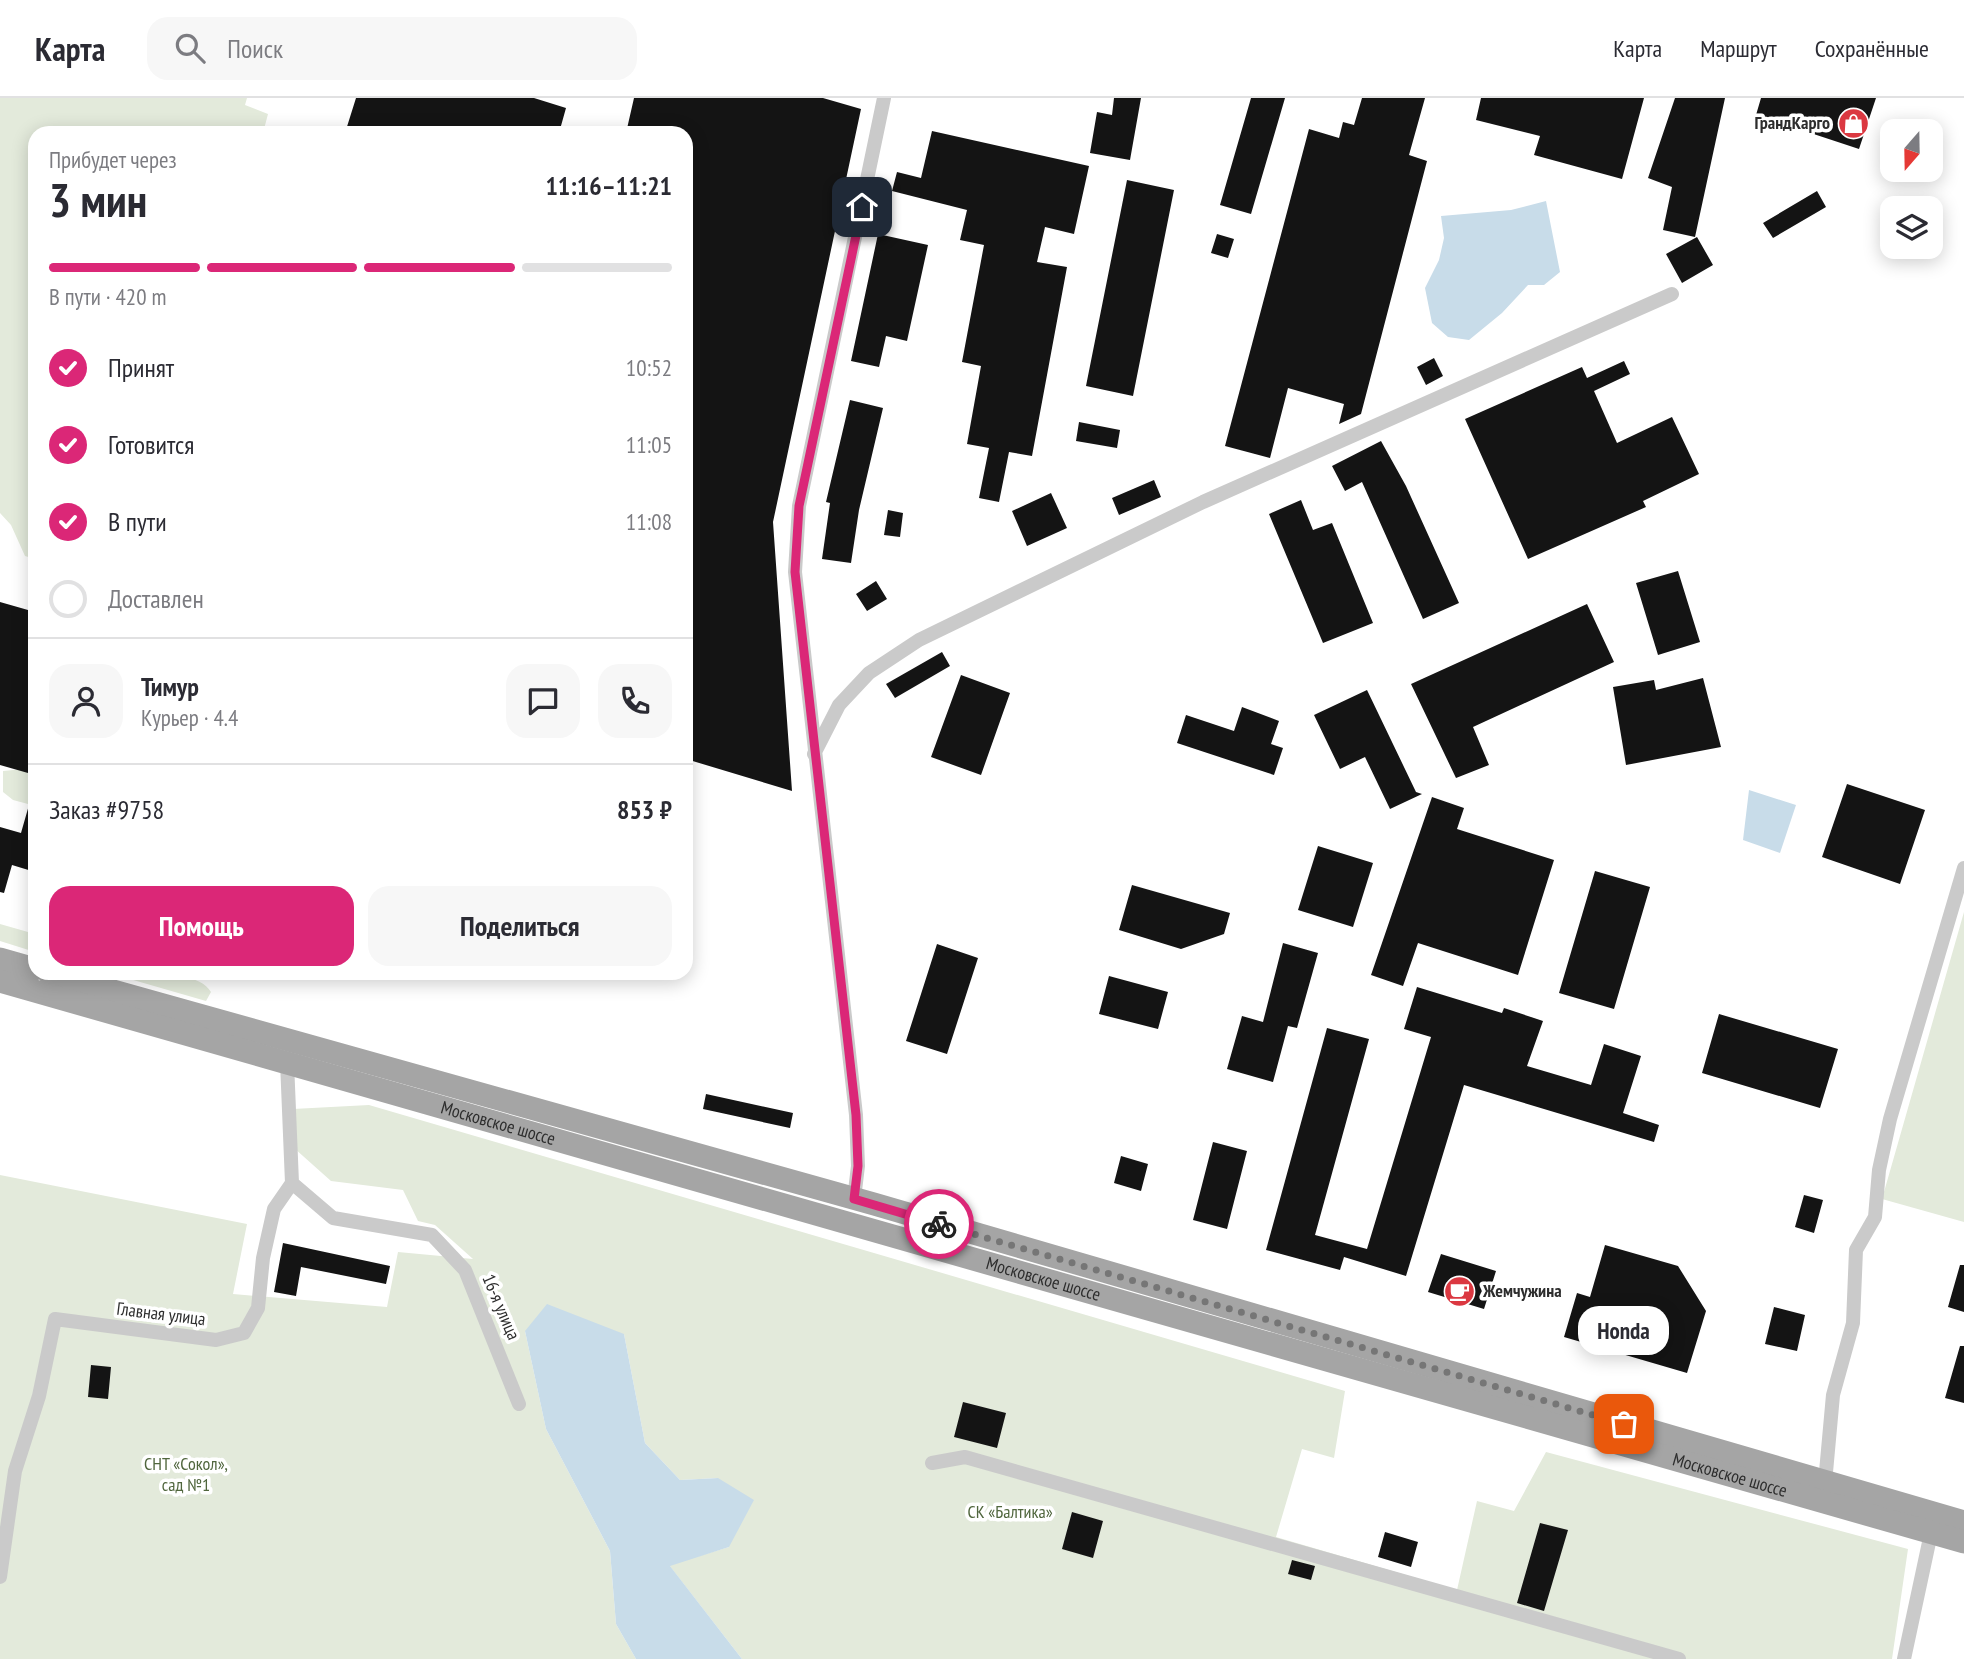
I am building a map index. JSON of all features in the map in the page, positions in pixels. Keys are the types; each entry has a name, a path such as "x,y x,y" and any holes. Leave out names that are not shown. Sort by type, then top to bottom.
{"main road":[{"path":"0,959 28,967"},
{"name":"Московское шоссе","path":"73,980 854,1199 1964,1522"},
{"name":"Московское шоссе","path":"0,981 848,1221 1964,1542"},
{"path":"848,1221 854,1199"}],"street":[{"path":"854,1199 858,1166 856,1115 795,572 799,506 884,98"},
{"path":"814,754 839,705 846,697 869,673 919,640 1203,502 1672,294"},
{"path":"1825,1483 1833,1395 1853,1323 1856,1250 1875,1217 1879,1170 1890,1119 1964,868"},
{"path":"288,1062 292,1183"},
{"name":"16-я улица","path":"292,1183 333,1218 432,1235 465,1270 519,1404"},
{"name":"Главная улица","path":"0,1577 15,1471 38,1396 55,1319 216,1340 244,1334 258,1308 263,1258 274,1209 292,1183"},
{"path":"932,1463 965,1457 1679,1659"},
{"path":"1904,1659 1931,1533"}],"green space":[{"path":"0,98 247,98 245,105 268,114 265,126 28,126 28,557 25,556 11,525 0,513"},
{"path":"23,769 28,773 28,804 13,800 3,792 3,771"},
{"path":"1964,912 1964,1222 1882,1199"},
{"path":"0,924 28,932 28,950 0,941"},
{"path":"133,980 195,980 204,984 211,992 206,1001"},
{"path":"369,1105 1345,1391 1334,1458 1302,1449 1276,1537 1457,1590 1477,1501 1514,1511 1546,1452 1908,1549 1892,1659 742,1659 669,1565 729,1547 718,1478 680,1480 645,1443 624,1334 525,1331 546,1429 610,1551 616,1624 636,1659 0,1659 0,1175 247,1224 233,1294 387,1307 398,1252 473,1259 435,1225 418,1221 403,1190 331,1181 294,1148 293,1109"}],"water":[{"path":"1546,201 1560,272 1544,285 1528,285 1502,313 1469,340 1448,337 1432,323 1425,288 1439,260 1444,238 1441,216 1511,210"},
{"path":"1749,790 1796,805 1780,853 1743,840"},
{"path":"547,1304 624,1334 645,1443 680,1480 718,1478 754,1500 729,1547 670,1566 742,1659 636,1659 616,1624 610,1551 546,1429 525,1331"}],"building":[{"path":"356,98 534,98 566,108 561,126 347,126"},
{"path":"634,98 823,98 861,109 773,522 792,791 693,761 693,126 628,126"},
{"path":"1114,98 1141,98 1130,160 1090,153 1097,112 1112,115"},
{"path":"1251,98 1285,98 1251,214 1220,205"},
{"path":"1362,98 1425,98 1409,155 1427,161 1361,414 1339,424 1344,404 1288,388 1270,458 1225,446 1309,129 1339,138 1343,122 1354,125"},
{"path":"1481,98 1644,98 1622,179 1534,155 1540,136 1476,120"},
{"path":"1675,98 1725,98 1695,237 1663,230 1672,187 1648,178"},
{"path":"1761,98 1876,98 1859,149 1756,115"},
{"path":"932,131 1089,166 1074,234 1045,227 1037,262 1067,267 1032,456 1009,452 999,502 979,498 989,448 967,444 981,366 962,362 984,245 960,240 967,210 892,191 897,172 921,178"},
{"path":"1127,180 1174,190 1133,396 1086,386"},
{"path":"1817,191 1826,207 1773,238 1763,223"},
{"path":"878,234 928,245 907,341 886,336 879,367 851,361"},
{"path":"1217,234 1234,239 1228,258 1211,253"},
{"path":"1697,237 1713,265 1682,283 1666,254"},
{"path":"1434,358 1443,376 1426,385 1417,367"},
{"path":"1624,361 1630,374 1594,391 1617,443 1672,417 1699,474 1643,501 1646,507 1528,559 1465,419 1582,367 1587,378"},
{"path":"850,400 883,408 859,510 851,563 822,559 830,503 826,502"},
{"path":"1079,422 1120,430 1117,448 1076,441"},
{"path":"1381,441 1406,486 1459,603 1423,619 1362,482 1345,491 1332,466"},
{"path":"1154,480 1161,497 1119,515 1112,498"},
{"path":"1051,493 1067,528 1027,546 1012,511"},
{"path":"1301,500 1313,530 1332,523 1373,623 1323,643 1269,514"},
{"path":"888,510 903,513 900,537 884,535"},
{"path":"1678,571 1700,642 1658,655 1636,583"},
{"path":"876,581 887,599 867,611 856,594"},
{"path":"0,602 28,610 28,773 0,765"},
{"path":"1587,604 1614,662 1473,727 1489,765 1456,778 1411,684"},
{"path":"942,652 950,666 895,698 886,684"},
{"path":"961,675 1010,693 981,775 931,757"},
{"path":"1703,678 1721,747 1626,765 1613,687 1654,680 1656,690"},
{"path":"1367,690 1416,792 1422,794 1390,809 1365,757 1340,769 1314,715"},
{"path":"1242,707 1279,721 1271,744 1283,748 1274,775 1177,743 1186,715 1234,731"},
{"path":"1847,784 1925,810 1900,884 1822,857"},
{"path":"1432,797 1464,808 1457,829 1554,860 1518,975 1418,943 1403,986 1371,975"},
{"path":"28,808 28,870 12,865 4,893 0,892 0,827 21,833"},
{"path":"1318,846 1373,863 1353,927 1298,910"},
{"path":"1595,871 1650,887 1614,1009 1559,993"},
{"path":"1132,885 1230,913 1224,934 1181,949 1119,930"},
{"path":"1283,943 1318,953 1297,1028 1288,1026 1273,1082 1227,1069 1242,1016 1263,1022"},
{"path":"937,944 978,958 947,1054 906,1041"},
{"path":"1109,976 1168,992 1158,1029 1099,1014"},
{"path":"1417,987 1502,1013 1504,1008 1543,1021 1527,1066 1591,1085 1604,1044 1641,1056 1623,1113 1659,1125 1654,1142 1464,1085 1406,1276 1344,1257 1340,1270 1266,1250 1327,1028 1369,1039 1315,1235 1367,1249 1431,1037 1404,1029"},
{"path":"1719,1014 1838,1049 1820,1108 1702,1073"},
{"path":"706,1094 793,1113 790,1128 703,1109"},
{"path":"1213,1142 1247,1151 1227,1229 1193,1220"},
{"path":"1121,1156 1148,1164 1141,1191 1114,1183"},
{"path":"1804,1195 1823,1200 1814,1233 1795,1227"},
{"path":"283,1243 390,1266 386,1284 301,1267 296,1296 274,1292"},
{"path":"1605,1245 1678,1266 1706,1311 1687,1373 1564,1337 1577,1293 1590,1297"},
{"path":"1441,1254 1496,1271 1484,1309 1428,1292"},
{"path":"1960,1265 1964,1265 1964,1312 1948,1307"},
{"path":"1774,1307 1805,1315 1797,1351 1765,1344"},
{"path":"1960,1346 1964,1346 1964,1403 1945,1398"},
{"path":"91,1365 111,1367 108,1399 88,1397"},
{"path":"963,1402 1006,1413 997,1448 954,1437"},
{"path":"1072,1512 1103,1521 1093,1558 1062,1549"},
{"path":"1540,1523 1568,1530 1544,1611 1517,1603"},
{"path":"1385,1532 1418,1542 1411,1567 1378,1557"},
{"path":"1292,1560 1315,1566 1311,1580 1288,1574"}],"way so far":[{"path":"939,1224 1624,1424"}],"place":[{"name":"ГрандКарго","path":"1853,123"},
{"name":"Жемчужина","path":"1460,1291"},
{"name":"Honda","path":"1624,1424"}],"route":[{"path":"862,207 799,506 795,572 856,1115 858,1166 854,1199 939,1224"}],"park label":[{"name":"СНТ «Сокол», сад №1","path":"186,1474"},
{"name":"СК «Балтика»","path":"1010,1512"}]}
